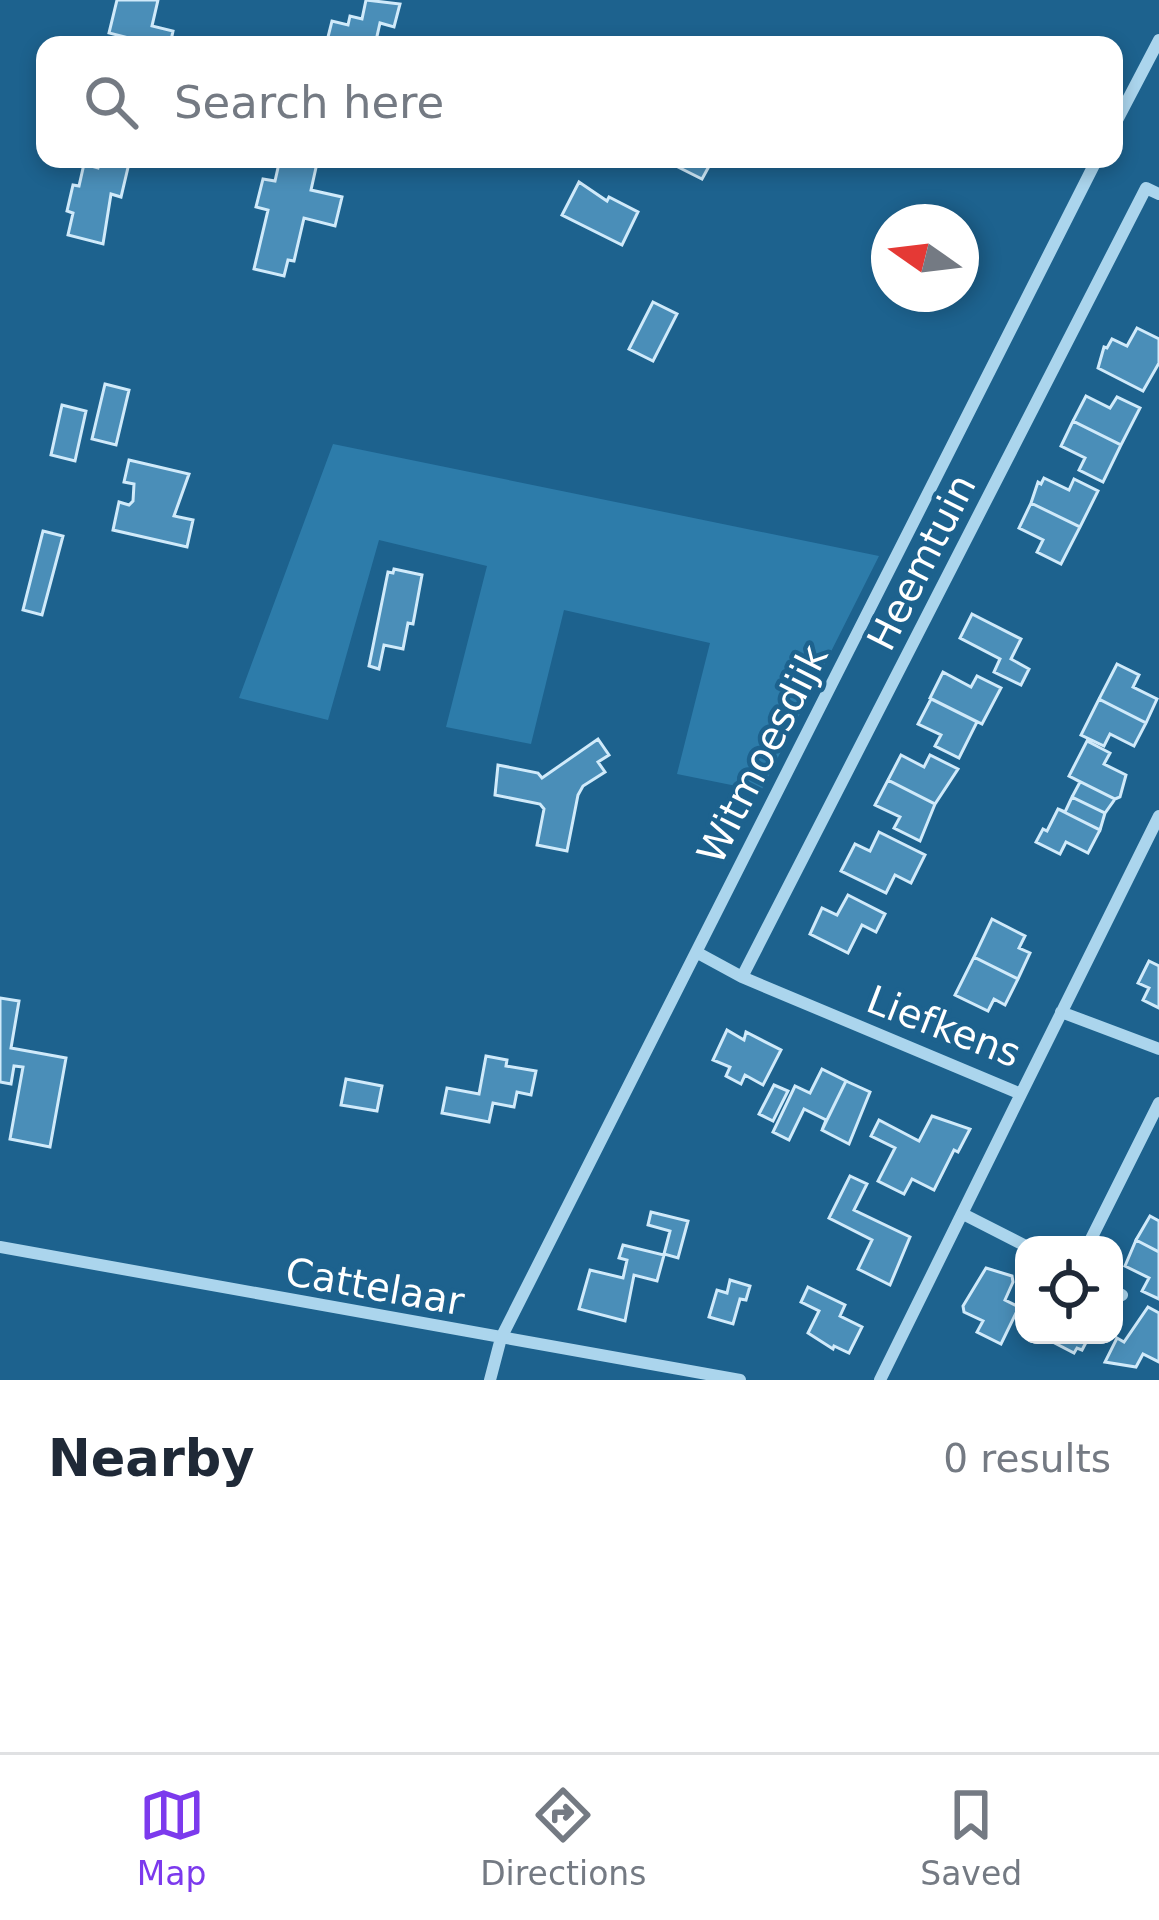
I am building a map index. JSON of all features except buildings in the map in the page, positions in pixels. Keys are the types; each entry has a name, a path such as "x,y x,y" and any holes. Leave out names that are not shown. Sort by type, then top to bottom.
{"street":[{"path":"1123,109 1159,40"},
{"name":"Witmoesdijk","path":"490,1380 501,1339 1092,168"},
{"name":"Heemtuin","path":"742,976 1146,188 1159,194"},
{"name":"Liefkens","path":"696,952 1021,1094 1159,816"},
{"path":"1061,1012 1159,1049"},
{"path":"880,1380 1021,1094"},
{"path":"1092,1236 1159,1102"},
{"path":"965,1215 1015,1240"},
{"name":"Cattelaar","path":"0,1247 740,1380"}],"shaded area":[{"path":"333,444 879,556 761,791 677,774 710,643 564,610 531,744 446,727 487,566 379,540 328,720 239,698"}]}
